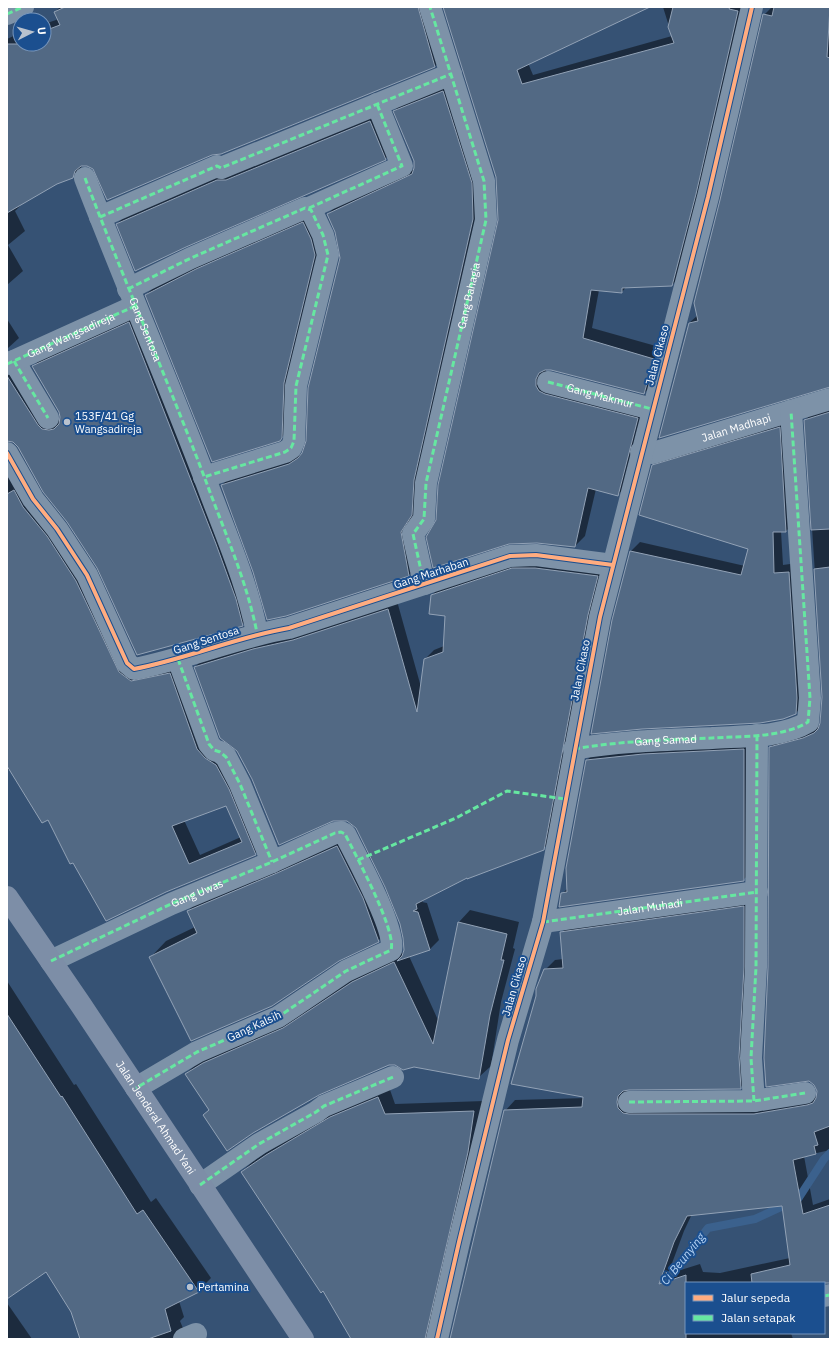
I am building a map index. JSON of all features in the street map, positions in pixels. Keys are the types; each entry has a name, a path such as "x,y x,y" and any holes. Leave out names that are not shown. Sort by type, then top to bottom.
{"main road":[{"name":"Jalan Jenderal Ahmad Yani","path":"7,897 304,1339"}],"street":[{"path":"7,14 24,7"},
{"name":"Gang Bahagia","path":"424,584 413,534 424,519 426,483 486,220 484,181 430,7"},
{"name":"Jalan Cikaso","path":"437,1339 508,1040 543,922 574,749 600,617 652,409 708,197 752,7"},
{"path":"100,217 217,166 221,168 451,74"},
{"name":"Gang Wangsadireja","path":"11,362 131,298 256,228 309,208 402,166 378,104"},
{"name":"Gang Sentosa","path":"7,453 33,499 57,529 87,575 127,663 134,669 168,662 257,633 244,583 204,477 131,298 85,178"},
{"path":"204,477 285,452 291,448 294,440 296,386 328,255 323,235 312,210 309,208"},
{"path":"11,362 48,418"},
{"name":"Gang Makmur","path":"548,382 652,409"},
{"name":"Jalan Madhapi","path":"641,452 653,453 830,399"},
{"name":"Gang Samad","path":"574,749 605,744 757,735 798,728 808,722 810,698 791,411"},
{"name":"Gang Marhaban","path":"257,633 289,628 510,556 536,554 613,565"},
{"path":"168,662 209,744 214,750 220,752 226,757 240,784 272,862"},
{"path":"754,1101 751,1058 756,967 757,735"},
{"name":"Gang Uwas","path":"51,961 171,904 341,832 345,834 385,920 391,940 390,950"},
{"name":"Jalan Muhadi","path":"543,922 757,892"},
{"name":"Gang Kalsih","path":"136,1088 197,1052 278,1016 346,972 390,950"},
{"path":"200,1185 259,1144 324,1106 393,1077"},
{"path":"629,1102 754,1101 804,1093"}],"building":[{"path":"65,7 418,7 435,67 221,154 212,155 107,200 93,169 87,166 81,166 75,171 73,178 57,184 7,213 7,44 12,44 12,52 52,52 52,28 60,25 54,12"},
{"path":"443,7 650,7 517,70 522,84 674,43 668,27 673,7 730,7 729,9 738,11 696,194 672,286 622,288 622,293 591,290 583,338 654,359 644,394 551,370 545,370 539,373 536,379 536,386 539,391 545,394 638,418 618,496 588,488 575,547 537,543 509,544 433,568 426,537 436,520 438,485 498,220 496,177"},
{"path":"774,7 830,7 827,57 830,58 830,387 659,438 689,323 698,321 694,303 720,200 763,14 772,16"},
{"path":"443,91 472,183 473,219 414,480 412,515 401,532 409,576 286,616 267,620 253,572 221,485 289,464 298,458 302,453 306,441 308,388 340,258 335,232 327,214 412,174 414,161 393,111"},
{"path":"370,121 386,160 186,247 135,271 116,224 217,180 226,180"},
{"path":"303,222 311,239 315,255 284,383 282,438 280,441 212,462 145,295 196,269"},
{"path":"129,322 216,544 236,599 243,626 137,655 97,568 67,522 43,492 18,447 13,442 7,441 7,376 38,425 42,429 54,429 59,424 59,412 32,366"},
{"path":"830,412 830,529 811,530 804,420"},
{"path":"780,427 786,532 773,532 774,573 789,572 797,698 796,714 783,719 760,723 642,729 591,734 612,620 630,551 741,575 748,549 639,515 652,465"},
{"path":"14,490 23,507 47,536 76,581 119,672 131,681 170,673 197,749 205,758 216,765 229,789 256,855 166,892 106,921 73,863 70,864 48,820 42,823 7,766 7,494","holes":["226,806 242,842 189,864 172,826"]},
{"path":"830,567 830,1126 814,1132 818,1145 814,1146 816,1154 793,1160 803,1214 830,1205 830,1283 752,1282 751,1274 790,1265 782,1206 687,1216 674,1242 659,1284 686,1275 686,1339 450,1339 504,1110 582,1107 583,1097 511,1084 536,996 536,989 544,969 563,968 560,932 744,906 744,967 739,1057 741,1089 629,1090 623,1091 618,1096 618,1108 623,1113 629,1114 754,1114 807,1105 813,1103 816,1098 817,1091 814,1085 809,1081 766,1087 764,1058 768,967 769,747 803,738 814,733 818,729 820,723 822,697 814,569"},
{"path":"512,568 535,568 598,576 588,615 544,850 467,878 416,904 417,909 413,911 418,912 430,950 397,961 402,956 404,950 400,924 385,887 356,828 347,821 333,821 279,845 252,779 237,751 220,738 194,667 253,649 293,640 388,609 417,712 424,659 443,652 445,616 429,614 431,595"},
{"path":"744,749 744,881 559,907 561,893 567,892 566,868 586,760 643,754"},
{"path":"337,846 363,898 379,942 339,961 272,1006 191,1041 149,957 197,933 187,911"},
{"path":"458,922 507,934 501,960 504,960 490,1015 479,1079 414,1067 403,1070 395,1065 389,1065 319,1095 253,1133 227,1151 203,1115 209,1110 185,1074 203,1063 283,1028 352,982 394,962 433,1044"},
{"path":"7,1014 61,1097 62,1096 137,1214 143,1210 199,1292 165,1309 171,1331 148,1339 80,1339 71,1312 46,1272 7,1299"},
{"path":"378,1097 385,1114 474,1111 468,1152 425,1339 351,1339 323,1291 321,1293 241,1172 266,1155 330,1117"}],"waterway":[{"name":"Ci Beunying","path":"658,1291 708,1228 755,1219 798,1199 824,1159 830,1153"}],"marked path":[{"path":"7,14 23,7"},
{"path":"424,584 413,534 424,519 426,483 486,220 484,181 430,7"},
{"path":"100,217 217,166 221,168 451,74"},
{"path":"309,208 402,166 377,104"},
{"path":"85,178 192,445 242,576 257,633"},
{"path":"128,289 191,258 305,208 311,210 323,235 328,255 296,386 294,441 291,448 285,452 204,477"},
{"path":"7,364 135,306"},
{"path":"14,361 48,418"},
{"path":"548,382 652,409"},
{"path":"574,749 643,741 774,734 798,727 808,722 810,698 791,411"},
{"path":"178,659 209,744 214,750 220,752 226,757 240,784 272,862"},
{"path":"754,1101 751,1058 756,967 757,735"},
{"path":"358,860 456,818 507,791 565,799"},
{"path":"51,961 171,904 272,862 335,833 341,832 345,834 366,874 382,910 391,940 391,950 346,971 278,1017 197,1052 136,1088"},
{"path":"543,922 757,892"},
{"path":"200,1185 259,1144 324,1106 393,1077"},
{"path":"629,1102 754,1101 805,1093"},
{"path":"825,1296 830,1295"}],"cycle path":[{"path":"437,1339 508,1040 543,922 600,617 708,197 752,7"},
{"path":"7,453 33,499 57,529 87,575 127,663 134,669 173,660 250,637 289,628 510,556 536,555 613,565"}],"place":[{"name":"153F/41 Gg Wangsadireja","path":"67,422"},
{"name":"Pertamina","path":"190,1287"}]}
